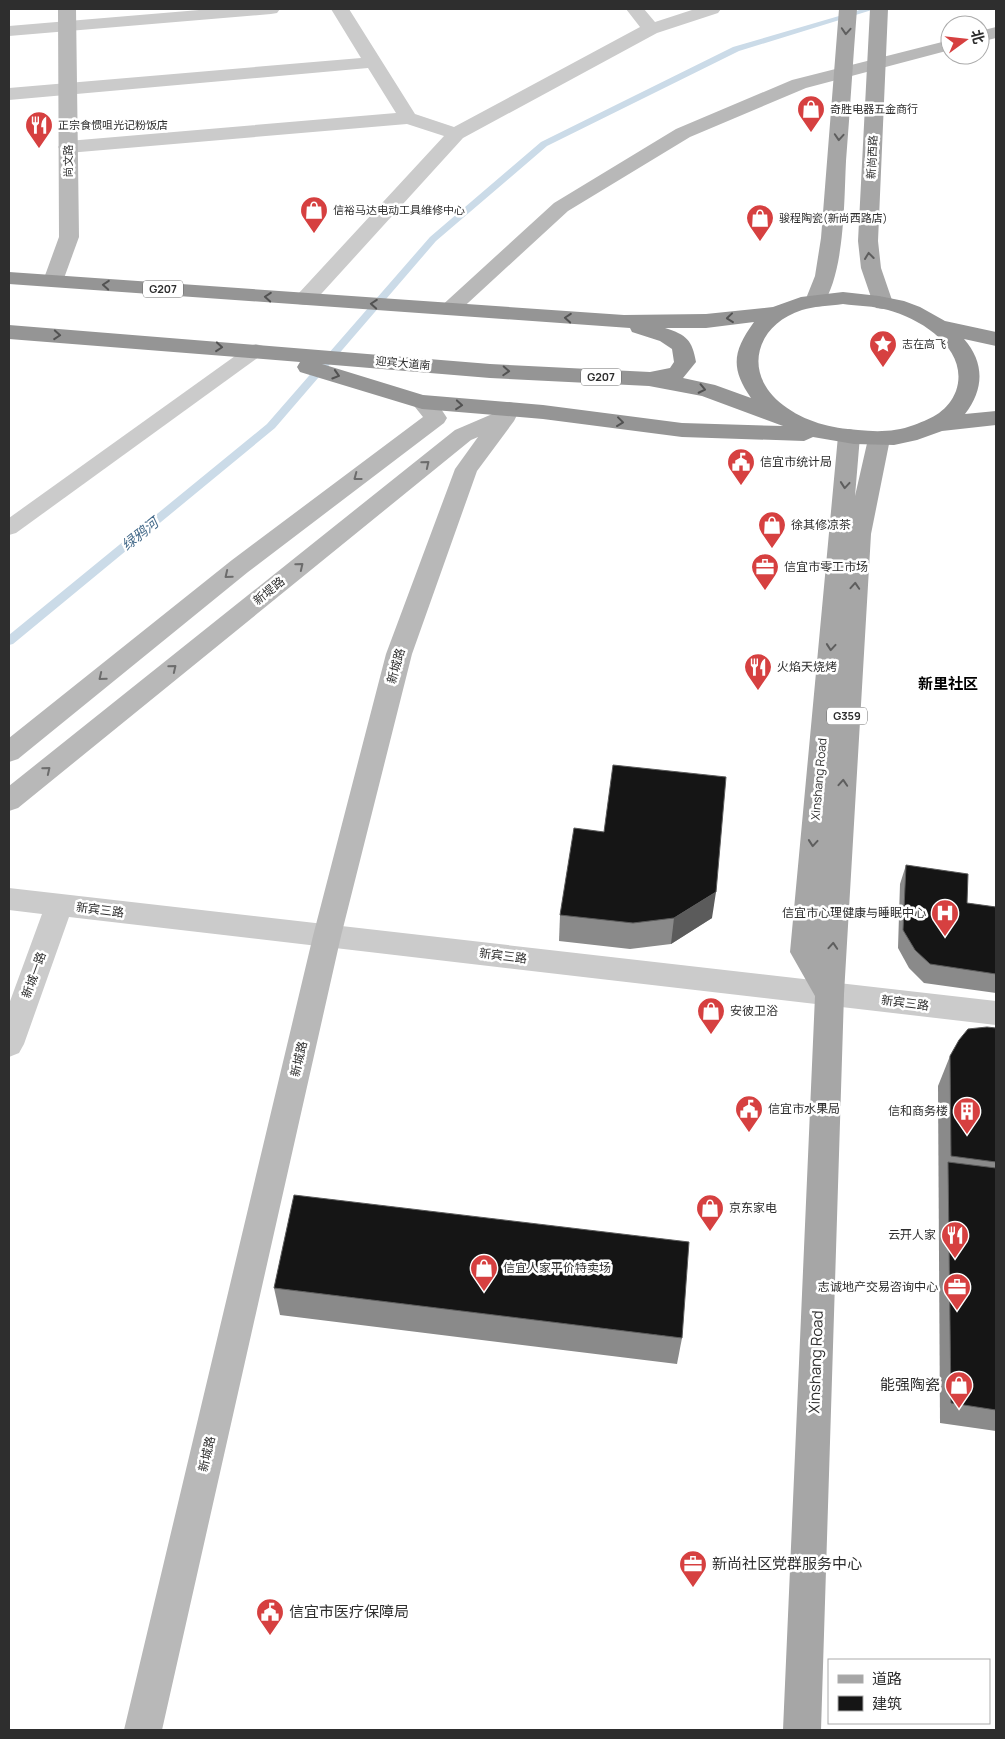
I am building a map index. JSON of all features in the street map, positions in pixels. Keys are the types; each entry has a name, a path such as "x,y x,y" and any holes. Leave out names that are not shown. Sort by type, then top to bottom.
{"highway":[{"name":"G207","path":"9,278 624,322 706,320 779,313"},
{"path":"791,421 764,400 748,377 746,352 756,330 779,313 816,301 843,298 883,303 912,311 940,327 959,345 969,366 969,388 959,407 939,424"},
{"path":"624,322 668,336 682,346 685,362 677,373 649,379"},
{"path":"940,327 996,339"},
{"name":"迎宾大道南","path":"9,332 490,370 649,379 708,390 791,421 838,435"},
{"path":"265,351 422,402 507,413"},
{"path":"543,412 682,430 838,435 879,439 907,436 939,424 996,418"}],"main road":[{"path":"816,301 825,276 831,238 848,9"},
{"name":"新尚西路","path":"879,9 868,241 871,268 883,303"},
{"name":"Xinshang Road","path":"830,994 804,952 838,435"},
{"name":"Xinshang Road","path":"802,1730 830,994 859,534 879,439"}],"street":[{"path":"9,31 68,18 271,9"},
{"path":"340,9 408,118"},
{"path":"635,9 651,29"},
{"path":"311,300 456,134 651,29 712,9"},
{"name":"尚文路","path":"53,281 69,237 68,18"},
{"path":"450,310 561,207 683,133 800,84 843,73 877,57 940,47"},
{"path":"9,94 373,62"},
{"path":"68,147 408,118 456,134"},
{"path":"9,752 240,566 436,418 422,402"},
{"name":"新堤路","path":"9,801 463,435 507,413 543,412"},
{"name":"新城路","path":"143,1730 327,936 399,654 466,469 507,413"},
{"name":"新宾三路","path":"9,899 996,1013"},
{"name":"新城一路","path":"9,1044 59,905"}],"lane":[{"path":"9,528 265,351"}],"building":[{"path":"613,765 726,777 716,892 674,918 633,923 560,915 574,828 604,832"},
{"name":"信宜市心理健康与睡眠中心","path":"906,865 968,874 967,903 996,907 996,974 930,964 915,950 903,930"},
{"name":"信和商务楼","path":"996,1028 996,1162 951,1156 950,1056 968,1029"},
{"path":"948,1162 996,1168 996,1410 951,1403"},
{"name":"信宜人家平价特卖场","path":"294,1195 689,1242 682,1338 274,1288"}],"waterway":[{"name":"绿鸦河","path":"9,641 271,426 433,239 544,144 736,49 871,9"}],"place":[{"name":"奇胜电器五金商行","path":"811,133"},
{"name":"正宗食惯咀光记粉饭店","path":"39,149"},
{"name":"信裕马达电动工具维修中心","path":"314,234"},
{"name":"骏程陶瓷(新尚西路店)","path":"760,242"},
{"name":"志在高飞","path":"883,368"},
{"name":"信宜市统计局","path":"741,486"},
{"name":"徐其修凉茶","path":"772,549"},
{"name":"信宜市零工市场","path":"765,591"},
{"name":"火焰天烧烤","path":"758,691"},
{"name":"信宜市心理健康与睡眠中心","path":"945,937"},
{"name":"安彼卫浴","path":"711,1035"},
{"name":"信宜市水果局","path":"749,1133"},
{"name":"信和商务楼","path":"967,1135"},
{"name":"京东家电","path":"710,1232"},
{"name":"云开人家","path":"955,1259"},
{"name":"信宜人家平价特卖场","path":"484,1292"},
{"name":"志诚地产交易咨询中心","path":"957,1311"},
{"name":"能强陶瓷","path":"959,1409"},
{"name":"新尚社区党群服务中心","path":"693,1588"},
{"name":"信宜市医疗保障局","path":"270,1636"}],"district":[{"name":"新里社区","path":"948,684"}]}
